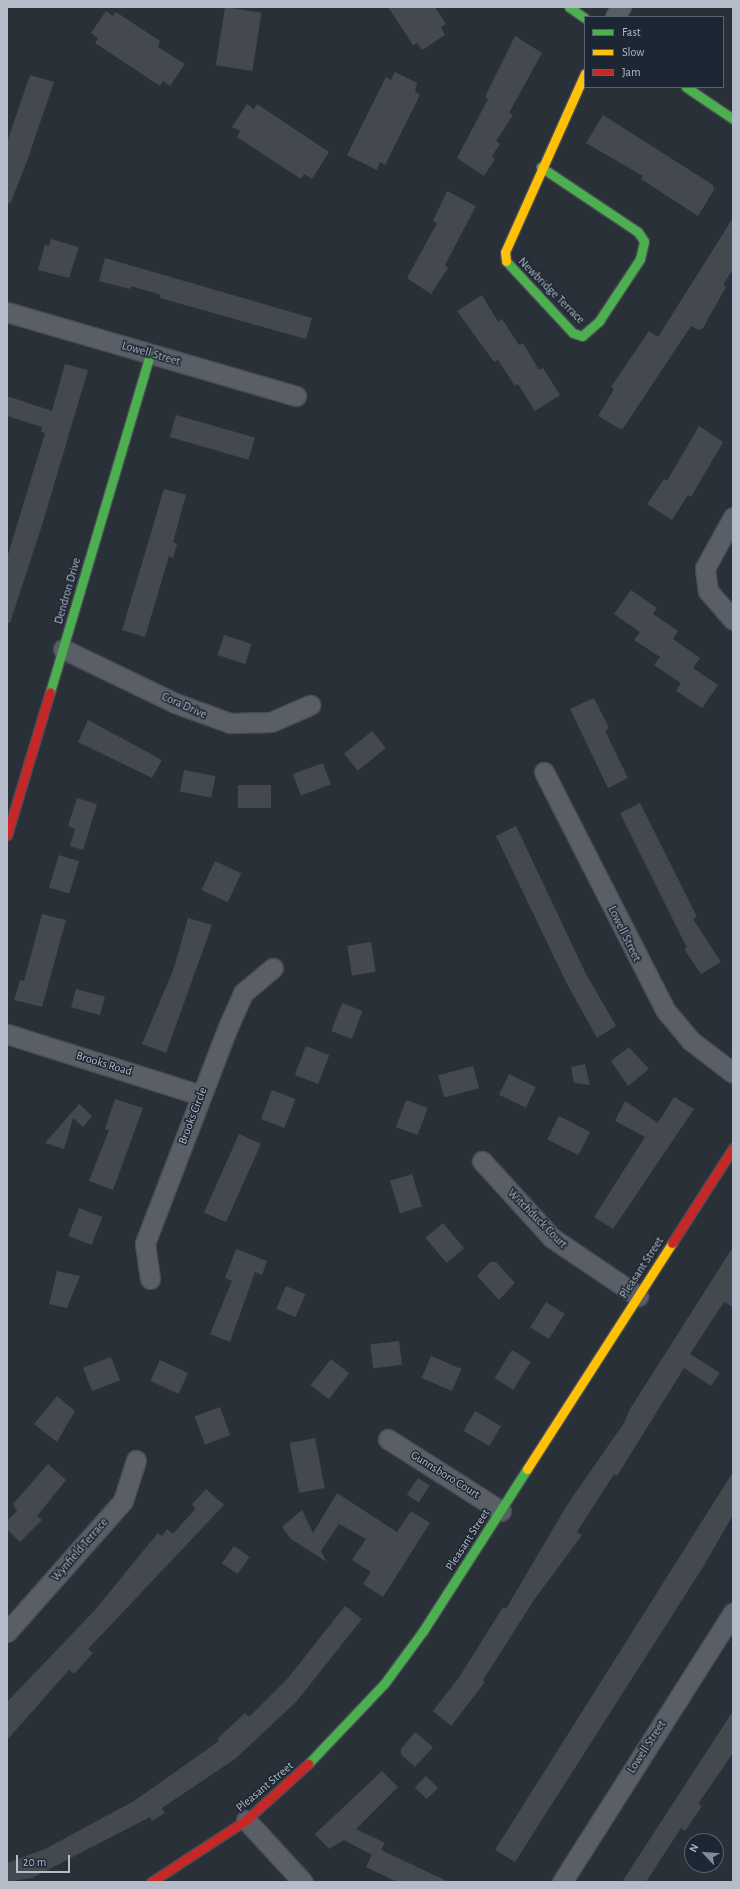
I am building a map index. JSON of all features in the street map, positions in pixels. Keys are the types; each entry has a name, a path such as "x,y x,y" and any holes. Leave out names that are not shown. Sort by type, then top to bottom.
{"street":[{"path":"568,7 584,17"},
{"path":"616,16 621,7"},
{"name":"Newbridge Terrace","path":"541,168 638,232 644,241 640,259 599,321 582,336 574,333 506,262 507,244 541,168 584,75"},
{"path":"687,88 733,119"},
{"name":"Lowell Street","path":"7,312 296,396"},
{"name":"Dendron Drive","path":"7,835 150,354"},
{"path":"733,517 705,568 708,591 733,620"},
{"name":"Cora Drive","path":"63,649 175,703 230,723 271,722 310,705"},
{"name":"Lowell Street","path":"544,772 666,1011 690,1040 733,1073"},
{"name":"Brooks Circle","path":"150,1279 145,1243 201,1095 243,993 273,968"},
{"name":"Brooks Road","path":"7,1034 201,1095"},
{"name":"Pleasant Street","path":"151,1882 246,1820 342,1732 384,1684 423,1631 733,1148"},
{"name":"Witchduck Court","path":"482,1161 552,1238 584,1262 638,1296"},
{"name":"Gunnsboro Court","path":"388,1439 501,1511"},
{"name":"Wynfield Terrace","path":"7,1632 123,1501 136,1460"},
{"name":"Lowell Street","path":"562,1882 733,1613"},
{"path":"246,1820 303,1882"}],"building":[{"path":"225,7 262,13 252,71 216,65"},
{"path":"388,7 435,7 446,24 441,27 445,35 422,50 417,43 413,45"},
{"path":"106,11 113,16 116,12 160,41 158,47 185,64 170,86 163,81 160,86 95,43 98,38 91,33"},
{"path":"515,36 542,53 509,113 513,115 496,141 500,144 492,156 495,159 484,176 457,158 488,99 485,97"},
{"path":"395,72 417,83 415,92 420,95 385,165 380,162 377,170 347,155 386,77 391,80"},
{"path":"30,75 54,82 26,164 10,204 7,203 7,142"},
{"path":"247,104 254,109 257,104 329,152 312,179 304,174 301,179 237,137 240,131 232,127"},
{"path":"603,115 713,185 714,190 698,216 641,179 643,176 586,143"},
{"path":"447,191 476,206 445,265 448,268 431,294 407,278 437,223 433,221"},
{"path":"733,218 733,269 723,285 726,287 703,328 699,330 691,326 622,430 598,416 614,389 611,387 649,331 658,337"},
{"path":"51,239 79,247 69,278 38,270 45,245 49,246"},
{"path":"105,258 312,318 306,339 160,298 161,295 131,286 130,289 99,281"},
{"path":"482,295 498,322 502,319 519,345 523,343 539,370 543,368 560,395 535,411 518,384 515,386 498,360 494,362 457,311"},
{"path":"65,364 88,370 43,522 10,623 7,623 7,558 45,433 41,432 42,427 7,416 7,396 52,411"},
{"path":"176,415 255,438 248,460 170,437"},
{"path":"699,426 723,442 691,497 688,495 672,520 647,504 664,479 667,481"},
{"path":"164,489 186,495 173,542 177,544 173,558 169,556 145,637 122,630"},
{"path":"631,590 657,608 653,614 678,631 673,639 700,658 693,668 718,685 702,708 676,691 681,683 654,665 660,657 634,640 640,632 614,614"},
{"path":"224,635 252,644 245,664 218,655"},
{"path":"594,698 609,728 605,731 628,778 608,788 570,709"},
{"path":"88,720 162,760 152,778 78,742"},
{"path":"372,731 386,748 358,771 344,754"},
{"path":"323,763 331,785 301,796 293,774"},
{"path":"184,770 215,776 211,798 180,792"},
{"path":"238,785 271,785 271,808 238,808"},
{"path":"77,798 97,804 83,850 70,846 75,829 68,826"},
{"path":"640,803 697,917 693,919 721,962 701,974 684,949 687,948 620,813"},
{"path":"516,826 585,972 616,1026 597,1038 566,982 496,836"},
{"path":"59,855 79,861 69,894 49,888"},
{"path":"215,861 241,873 228,902 201,890"},
{"path":"42,914 66,920 42,1007 14,1000 20,980 24,981"},
{"path":"188,918 212,925 166,1053 142,1044 174,968"},
{"path":"371,942 376,972 352,975 347,946"},
{"path":"76,989 105,997 100,1015 71,1007"},
{"path":"342,1003 363,1011 352,1039 331,1031"},
{"path":"306,1046 329,1055 318,1084 295,1075"},
{"path":"629,1047 649,1069 628,1086 611,1061"},
{"path":"585,1064 590,1085 574,1083 571,1067"},
{"path":"473,1066 479,1088 444,1098 438,1075"},
{"path":"509,1074 536,1087 526,1108 499,1095"},
{"path":"272,1090 295,1099 284,1128 261,1119"},
{"path":"674,1097 694,1109 613,1229 594,1217 645,1137 615,1121 625,1101 658,1123"},
{"path":"115,1099 143,1108 113,1190 89,1181 109,1130 105,1129"},
{"path":"406,1100 428,1108 418,1135 396,1127"},
{"path":"79,1104 92,1116 83,1127 73,1118 64,1149 45,1143"},
{"path":"559,1116 590,1132 578,1155 547,1139"},
{"path":"239,1134 261,1144 226,1222 204,1213"},
{"path":"412,1174 422,1207 400,1213 390,1181"},
{"path":"79,1208 102,1217 92,1245 68,1236"},
{"path":"443,1223 464,1248 447,1263 425,1238"},
{"path":"733,1247 733,1307 724,1302 690,1354 720,1373 711,1386 684,1368 617,1476 614,1474 577,1532 582,1535 534,1600 483,1680 485,1682 451,1726 433,1711 460,1676 503,1607 506,1609 567,1505 624,1423 630,1409"},
{"path":"236,1249 267,1261 262,1275 255,1272 230,1342 210,1334 232,1281 225,1278"},
{"path":"490,1262 496,1262 515,1283 499,1300 477,1276"},
{"path":"57,1271 80,1276 67,1308 49,1304"},
{"path":"286,1286 305,1294 296,1317 276,1309"},
{"path":"546,1302 565,1314 549,1339 530,1327"},
{"path":"399,1341 402,1365 373,1368 370,1345"},
{"path":"512,1350 531,1362 513,1390 495,1378"},
{"path":"431,1356 461,1369 452,1391 422,1378"},
{"path":"111,1357 120,1380 92,1391 83,1368"},
{"path":"331,1359 349,1373 329,1399 311,1385"},
{"path":"160,1360 188,1373 178,1394 150,1381"},
{"path":"57,1396 75,1411 57,1442 34,1424"},
{"path":"220,1407 230,1435 205,1444 195,1416"},
{"path":"475,1411 501,1426 489,1446 463,1431"},
{"path":"315,1438 325,1488 299,1493 289,1443"},
{"path":"48,1464 66,1480 37,1516 42,1520 20,1542 7,1529 7,1521 17,1511 13,1504"},
{"path":"733,1472 733,1515 703,1567 515,1862 495,1850"},
{"path":"418,1478 430,1486 418,1502 407,1495"},
{"path":"206,1489 224,1505 88,1649 93,1653 74,1674 69,1670 7,1740 7,1702 94,1611 158,1533 162,1536 167,1529 173,1534 195,1509 192,1504"},
{"path":"337,1493 397,1532 411,1511 430,1523 383,1597 363,1584 371,1572 352,1560 366,1539 339,1524 321,1551 327,1562 291,1539 282,1527 302,1510 313,1533"},
{"path":"234,1546 250,1557 238,1574 222,1563"},
{"path":"345,1606 362,1619 296,1702 235,1759 162,1808 165,1813 152,1821 150,1817 32,1878 7,1882 7,1863 45,1849 134,1801 219,1741 217,1739 245,1713 249,1717 288,1678"},
{"path":"733,1711 733,1753 698,1804 702,1806 685,1831 681,1828 646,1882 622,1882"},
{"path":"415,1732 433,1747 415,1767 401,1754 401,1749"},
{"path":"382,1771 398,1787 356,1829 385,1843 381,1850 449,1882 397,1882 366,1867 372,1855 344,1840 329,1849 315,1834"},
{"path":"426,1776 438,1788 427,1799 415,1787"}],"traffic: fast":[{"path":"569,7 584,17"},
{"path":"687,88 733,119"},
{"path":"506,261 573,333 582,336 599,321 640,259 644,241 638,232 541,167"},
{"path":"50,692 150,354"},
{"path":"308,1764 384,1684 423,1631 527,1469"}],"traffic: slow":[{"path":"506,261 505,252 584,75"},
{"path":"527,1469 672,1243"}],"traffic: jam":[{"path":"7,835 50,692"},
{"path":"672,1243 733,1148"},
{"path":"151,1882 246,1820 308,1764"}]}
